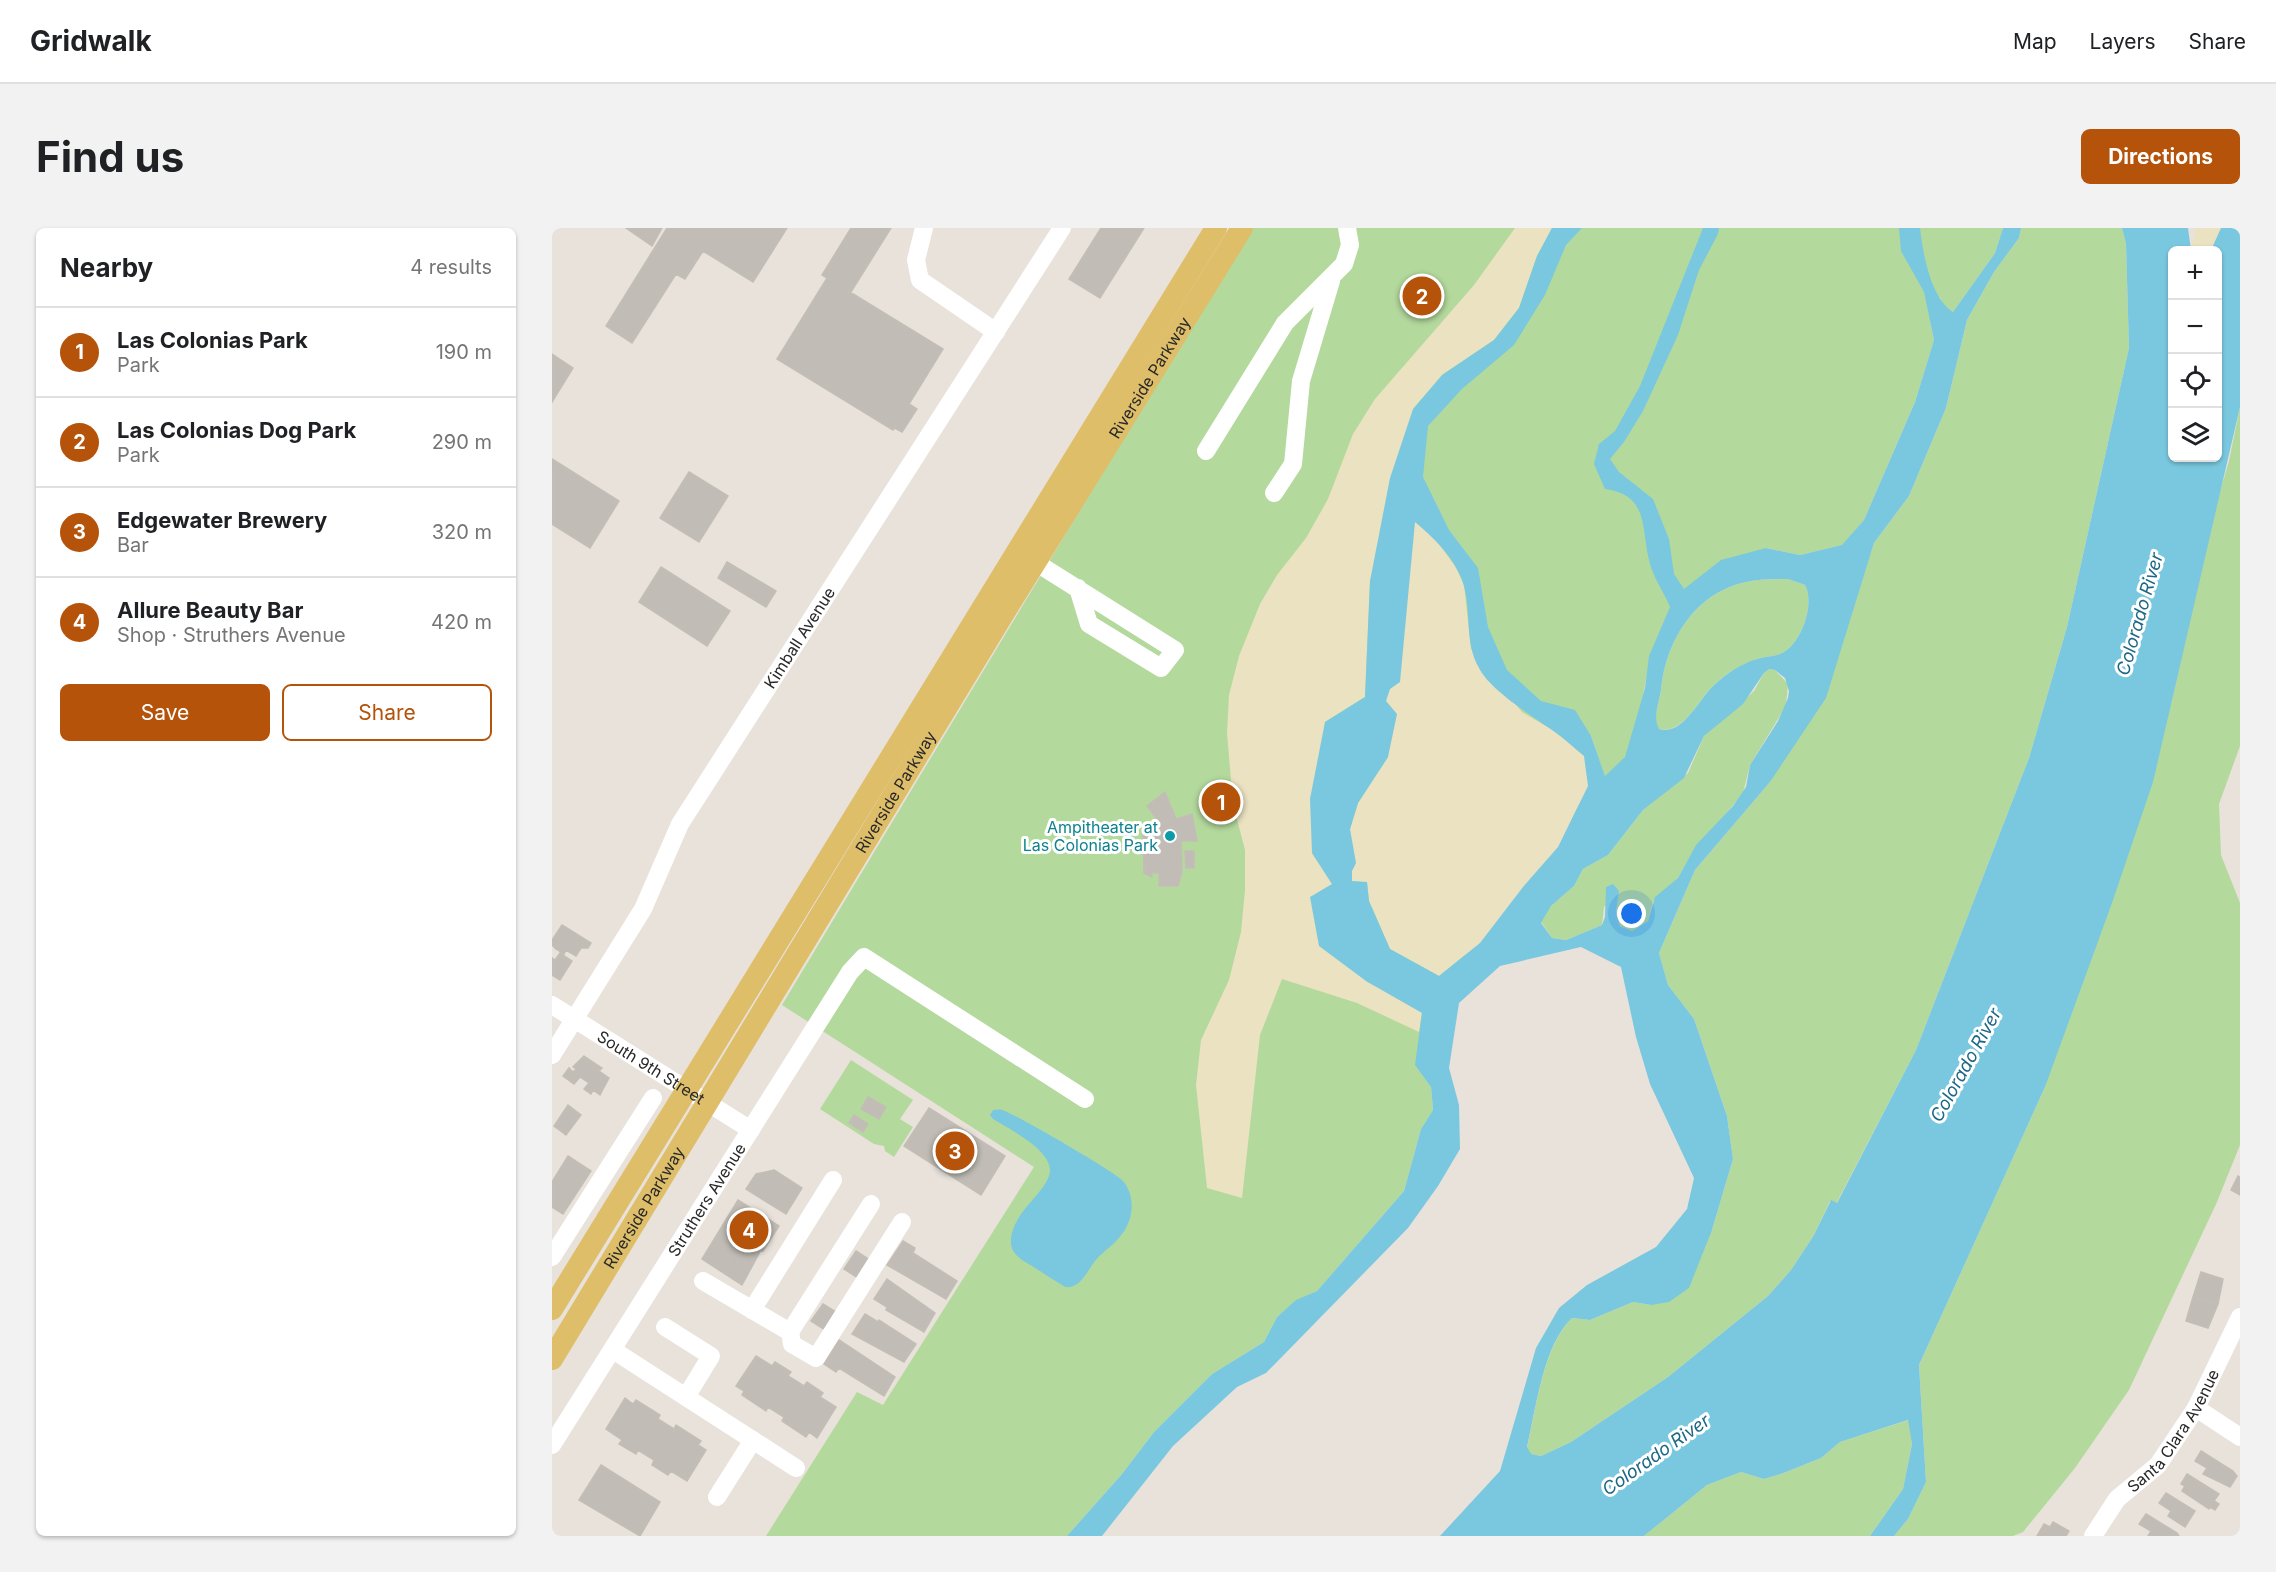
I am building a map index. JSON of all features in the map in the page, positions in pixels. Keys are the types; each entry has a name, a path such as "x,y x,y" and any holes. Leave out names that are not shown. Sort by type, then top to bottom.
{"main road":[{"name":"Riverside Parkway","path":"552,1309 686,1089 760,974 1216,228"},
{"name":"Riverside Parkway","path":"552,1359 1035,561 1242,228"}],"street":[{"path":"924,228 916,260 920,280 996,332"},
{"name":"Kimball Avenue","path":"552,1055 643,909 680,824 1062,228"},
{"path":"1206,451 1285,323 1344,264 1350,245 1347,228"},
{"path":"1274,493 1293,464 1301,381 1332,277"},
{"path":"1035,561 1078,588 1175,650 1161,668 1089,624 1078,588"},
{"name":"Struthers Avenue","path":"552,1445 850,972 864,957 1085,1099"},
{"name":"South 9th Street","path":"552,1005 751,1130"},
{"path":"552,1257 653,1098"},
{"path":"752,1310 833,1180"},
{"path":"872,1204 790,1332 792,1344 816,1358 902,1222"},
{"path":"703,1281 790,1332"},
{"name":"Santa Clara Avenue","path":"2093,1536 2117,1499 2158,1465 2196,1408 2240,1317"},
{"path":"665,1327 711,1356 686,1397"},
{"path":"613,1350 796,1468"},
{"path":"2196,1408 2240,1437"},
{"path":"717,1497 753,1440"}],"green space":[{"path":"1250,228 2003,228 1995,253 1953,312 1943,305 1940,297 1930,320 1934,340 1915,402 1864,520 1843,545 1800,555 1766,548 1658,638 1631,744 1623,760 1605,777 1591,736 1578,807 1572,820 1564,823 1472,939 1431,1087 1433,1110 1421,1129 1404,1191 1317,1291 1296,1301 1277,1317 1264,1342 1212,1374 1154,1432 1122,1474 1067,1536 766,1536 857,1392 883,1405 1034,1167 782,1005"},
{"path":"2021,228 2122,228 2126,244 2129,348 2067,627 2029,758 1916,1050 1836,1204 1830,1201 1814,1235 1791,1270 1768,1296 1668,1377 1571,1442 1541,1456 1530,1454 1527,1448 1542,1379 1547,1361 1562,1330 1572,1318 1590,1320 1633,1302 1651,1305 1712,1230 1733,1159 1727,1116 1694,1019 1668,985 1659,953 1695,870 1770,782 1840,648 1874,543 1909,496 1946,408 1967,320 1994,272 2019,238"},
{"path":"2240,407 2240,746 2219,804 2221,855 2240,903 2240,1145 2217,1202 2129,1390 2075,1468 2023,1532 2013,1536 1894,1536 1908,1519 1926,1482 1919,1365 2045,1087 2229,461"},
{"path":"1788,579 1805,585 1808,593 1805,622 1790,647 1781,654 1757,659 1732,671 1710,689 1682,723 1667,730 1658,729 1656,714 1669,653 1677,636 1698,607 1728,587 1756,580"},
{"path":"1769,669 1775,670 1788,684 1786,706 1750,765 1743,793 1689,859 1678,878 1653,902 1648,921 1632,932 1620,926 1616,913 1619,891 1604,907 1602,925 1566,940 1552,938 1541,922 1551,906 1574,886 1583,869 1608,855 1643,810 1688,773 1704,736 1754,691 1764,673"},
{"path":"851,1060 913,1100 900,1119 913,1127 894,1157 885,1151 884,1146 874,1144 820,1109"},
{"path":"1909,1420 1912,1444 1903,1489 1870,1536 1644,1536 1707,1485 1741,1472 1764,1479 1781,1474 1821,1458 1840,1442"}],"sand":[{"path":"1515,228 1552,228 1537,256 1519,308 1494,340 1442,375 1370,581 1365,697 1325,722 1312,853 1332,884 1366,981 1422,1012 1419,1032 1357,1003 1282,979 1260,1035 1242,1198 1207,1188 1196,1085 1201,1040 1229,980 1241,932 1245,890 1245,850 1233,804 1227,733 1229,695 1239,656 1260,604 1277,575 1306,538 1328,499 1353,434 1375,399 1474,285"},
{"path":"2196,228 2221,228 2213,246 2192,246"},
{"path":"1414,521 1434,537 1455,566 1464,584 1471,649 1522,712 1553,730 1585,756 1588,786 1558,847 1523,887 1480,943 1439,976 1390,949 1369,901 1367,883 1352,881 1350,829 1358,803 1388,757 1386,701"}],"water":[{"name":"Colorado River","path":"1552,228 1582,228 1566,245 1545,295 1514,345 1462,389 1428,426 1423,477 1449,530 1478,568 1488,627 1507,670 1541,701 1575,710 1591,736 1605,776 1625,757 1645,688 1649,656 1670,607 1651,566 1643,525 1636,505 1619,492 1605,489 1594,464 1599,444 1615,431 1640,386 1703,228 1719,228 1699,270 1678,335 1643,411 1624,442 1610,459 1619,472 1653,499 1669,539 1674,574 1684,589 1721,560 1766,548 1800,555 1842,545 1864,520 1915,402 1934,340 1924,292 1901,251 1899,228 1920,228 1923,250 1933,285 1945,305 1953,312 1995,253 2003,228 2021,228 2019,238 1994,272 1967,320 1946,408 1909,496 1874,543 1826,698 1770,782 1695,870 1659,953 1668,985 1694,1019 1727,1116 1733,1159 1712,1230 1689,1288 1669,1302 1651,1305 1633,1302 1590,1320 1572,1318 1562,1330 1547,1361 1527,1447 1531,1454 1541,1456 1571,1442 1668,1377 1768,1296 1791,1270 1814,1235 1831,1200 1837,1203 1916,1050 2029,758 2067,627 2129,348 2126,244 2122,228 2188,228 2190,246 2168,246 2168,462 2222,462 2222,246 2213,246 2221,228 2240,228 2240,407 2153,782 2045,1087 1919,1365 1926,1482 1908,1519 1894,1536 1870,1536 1903,1489 1912,1444 1908,1420 1840,1442 1821,1458 1781,1474 1764,1479 1741,1472 1707,1485 1644,1536 1440,1536 1500,1471 1536,1348 1559,1308 1587,1285 1656,1247 1687,1209 1694,1178 1650,1084 1636,1037 1621,967 1581,947 1500,966 1459,1003 1449,1068 1459,1105 1460,1149 1438,1186 1408,1228 1266,1373 1237,1387 1173,1446 1102,1536 1067,1536 1122,1474 1154,1432 1212,1374 1264,1342 1277,1317 1296,1300 1317,1291 1404,1191 1421,1129 1433,1110 1431,1087 1415,1065 1422,1013 1366,981 1319,946 1310,897 1332,884 1312,853 1310,799 1325,722 1365,697 1370,581 1390,478 1413,409 1442,375 1494,340 1519,308 1537,256","holes":["1415,522 1443,549 1455,565 1466,594 1471,648 1484,676 1512,702 1584,756 1588,786 1558,847 1523,887 1480,943 1439,976 1390,949 1369,901 1367,882 1352,881 1352,871 1356,863 1350,829 1358,803 1388,757 1397,714 1386,701 1390,689 1400,682","1788,579 1805,585 1808,593 1805,622 1790,647 1781,654 1751,661 1734,670 1708,691 1683,722 1668,730 1659,729 1656,714 1669,653 1677,636 1698,607 1728,587 1746,582","1769,669 1775,670 1785,678 1789,691 1778,721 1750,765 1746,787 1733,806 1696,845 1678,878 1655,897 1648,921 1632,931 1620,926 1616,913 1619,891 1613,884 1606,887 1605,917 1602,925 1566,940 1552,938 1541,923 1551,906 1574,886 1583,869 1608,855 1643,810 1684,778 1704,736 1743,704"]},
{"path":"993,1110 1002,1110 1044,1132 1117,1176 1127,1186 1132,1204 1126,1228 1095,1261 1083,1278 1071,1287 1064,1286 1022,1260 1013,1251 1012,1232 1016,1222 1044,1185 1049,1177 1050,1169 1048,1161 1035,1147 993,1119 990,1115"}],"building":[{"path":"626,228 662,228 652,246"},
{"path":"667,228 787,228 753,282 703,251 685,279 676,274 632,343 606,326"},
{"path":"851,228 891,228 851,292 822,275"},
{"path":"1101,228 1144,228 1100,298 1069,279"},
{"path":"827,278 943,349 909,404 917,409 902,432 895,428 893,430 777,359"},
{"path":"552,354 573,368 552,402"},
{"path":"552,459 619,501 590,548 552,524"},
{"path":"689,472 728,496 699,542 660,518"},
{"path":"727,562 776,591 766,607 718,578"},
{"path":"661,567 730,611 707,646 639,602"},
{"name":"Ampitheater at Las Colonias Park","path":"1165,792 1176,819 1192,814 1197,841 1181,841 1182,872 1178,886 1159,886 1159,873 1152,873 1152,877 1144,873 1143,831 1147,831 1147,827 1150,827 1150,832 1157,831 1157,819 1147,806"},
{"path":"1185,851 1194,851 1194,868 1186,868"},
{"path":"562,925 591,943 588,948 581,948 576,956 566,950 564,954 556,949 552,945 552,940"},
{"path":"560,953 572,961 560,980 552,975 552,958 555,960"},
{"path":"584,1056 602,1068 599,1071 609,1078 600,1095 593,1090 591,1094 584,1089 589,1083 580,1077 574,1084 563,1076 569,1068 573,1072 576,1069 573,1067"},
{"path":"868,1097 886,1107 879,1119 861,1109"},
{"path":"568,1105 581,1115 566,1135 554,1126"},
{"path":"929,1108 1005,1156 981,1195 904,1146"},
{"path":"854,1115 868,1124 863,1132 849,1123"},
{"path":"568,1156 591,1171 563,1214 552,1207 552,1182"},
{"path":"774,1170 802,1188 786,1214 746,1189 756,1174"},
{"path":"2238,1176 2240,1177 2240,1195 2231,1190"},
{"path":"738,1200 779,1226 763,1251 761,1250 742,1285 702,1259"},
{"path":"903,1241 915,1248 913,1253 957,1281 946,1299 887,1265"},
{"path":"856,1251 870,1260 858,1278 844,1269"},
{"path":"2201,1272 2223,1279 2218,1304 2193,1297"},
{"path":"887,1279 935,1313 924,1332 886,1310 887,1307 874,1299"},
{"path":"2193,1297 2218,1304 2208,1328 2186,1321"},
{"path":"823,1304 836,1312 825,1330 811,1321"},
{"path":"865,1314 878,1322 879,1320 916,1344 904,1362 852,1334"},
{"path":"839,1340 895,1377 884,1396 839,1368 836,1372 824,1364"},
{"path":"756,1356 772,1366 775,1362 791,1372 788,1376 804,1386 807,1382 823,1393 820,1397 836,1407 817,1438 809,1432 806,1437 782,1421 784,1417 768,1407 766,1411 742,1395 744,1391 736,1386"},
{"path":"625,1398 633,1404 636,1400 660,1415 658,1419 674,1429 676,1425 701,1441 698,1445 706,1450 687,1481 671,1471 668,1475 652,1465 654,1460 638,1450 636,1454 619,1444 622,1440 606,1429"},
{"path":"2201,1451 2233,1471 2237,1476 2230,1487 2203,1474 2207,1468 2195,1461"},
{"path":"601,1465 660,1502 640,1536 579,1500"},
{"path":"2187,1474 2219,1494 2214,1501 2219,1504 2215,1510 2210,1507 2209,1509 2182,1491 2185,1486 2181,1484"},
{"path":"2166,1493 2195,1511 2185,1527 2168,1516 2171,1511 2159,1503"},
{"path":"2146,1514 2179,1536 2148,1536 2151,1531 2139,1524"},
{"path":"2053,1522 2069,1531 2066,1536 2037,1536 2044,1524 2050,1527"}],"place":[{"name":"Las Colonias Dog Park","path":"1422,296"},
{"name":"Las Colonias Park","path":"1221,802"},
{"name":"Ampitheater at Las Colonias Park","path":"1170,836"},
{"name":"Edgewater Brewery","path":"955,1151"},
{"name":"Allure Beauty Bar","path":"749,1230"}]}
